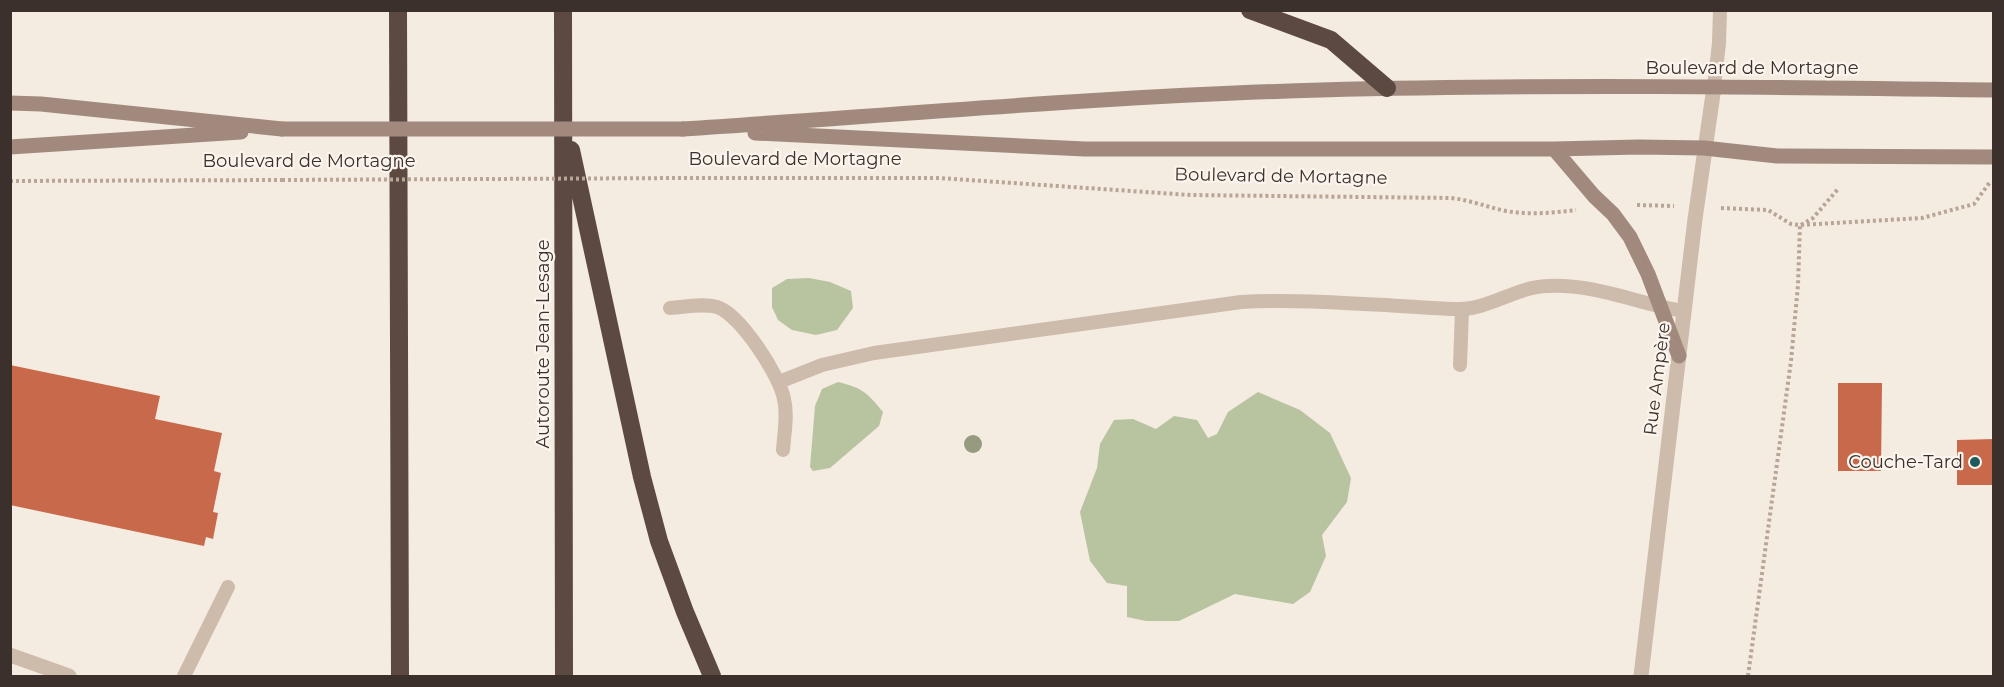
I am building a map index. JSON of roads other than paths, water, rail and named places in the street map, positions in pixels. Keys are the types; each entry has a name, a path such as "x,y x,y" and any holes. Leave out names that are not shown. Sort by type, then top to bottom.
{"highway":[{"path":"386,10 398,71"},
{"path":"398,10 399,676"},
{"name":"Autoroute Jean-Lesage","path":"563,10 564,676"},
{"path":"1250,10 1331,40 1387,88"},
{"path":"563,113 642,477 669,569 712,676"}],"main road":[{"name":"Boulevard de Mortagne","path":"683,129 1086,102 1387,88 1714,87 1994,90"},
{"name":"Boulevard de Mortagne","path":"10,103 41,104 282,129"},
{"name":"Boulevard de Mortagne","path":"10,147 282,129 683,129 1085,149 1704,148 1777,156 1994,157"},
{"path":"1554,149 1594,196 1613,214 1630,237 1648,274 1679,356"}],"street":[{"name":"Rue Ampère","path":"1641,676 1704,148 1714,87"},
{"path":"10,655 69,676"}],"lane":[{"path":"1714,87 1720,10"},
{"path":"779,382 822,365 874,353 1241,302 1274,300 1462,309 1544,286 1593,288 1661,308 1684,311"},
{"path":"670,308 718,307 731,315 756,345 779,382 785,401 783,450"},
{"path":"1460,365 1462,309"},
{"path":"184,676 228,587"}],"place":[{"name":"Couche-Tard","path":"1975,462"}]}
